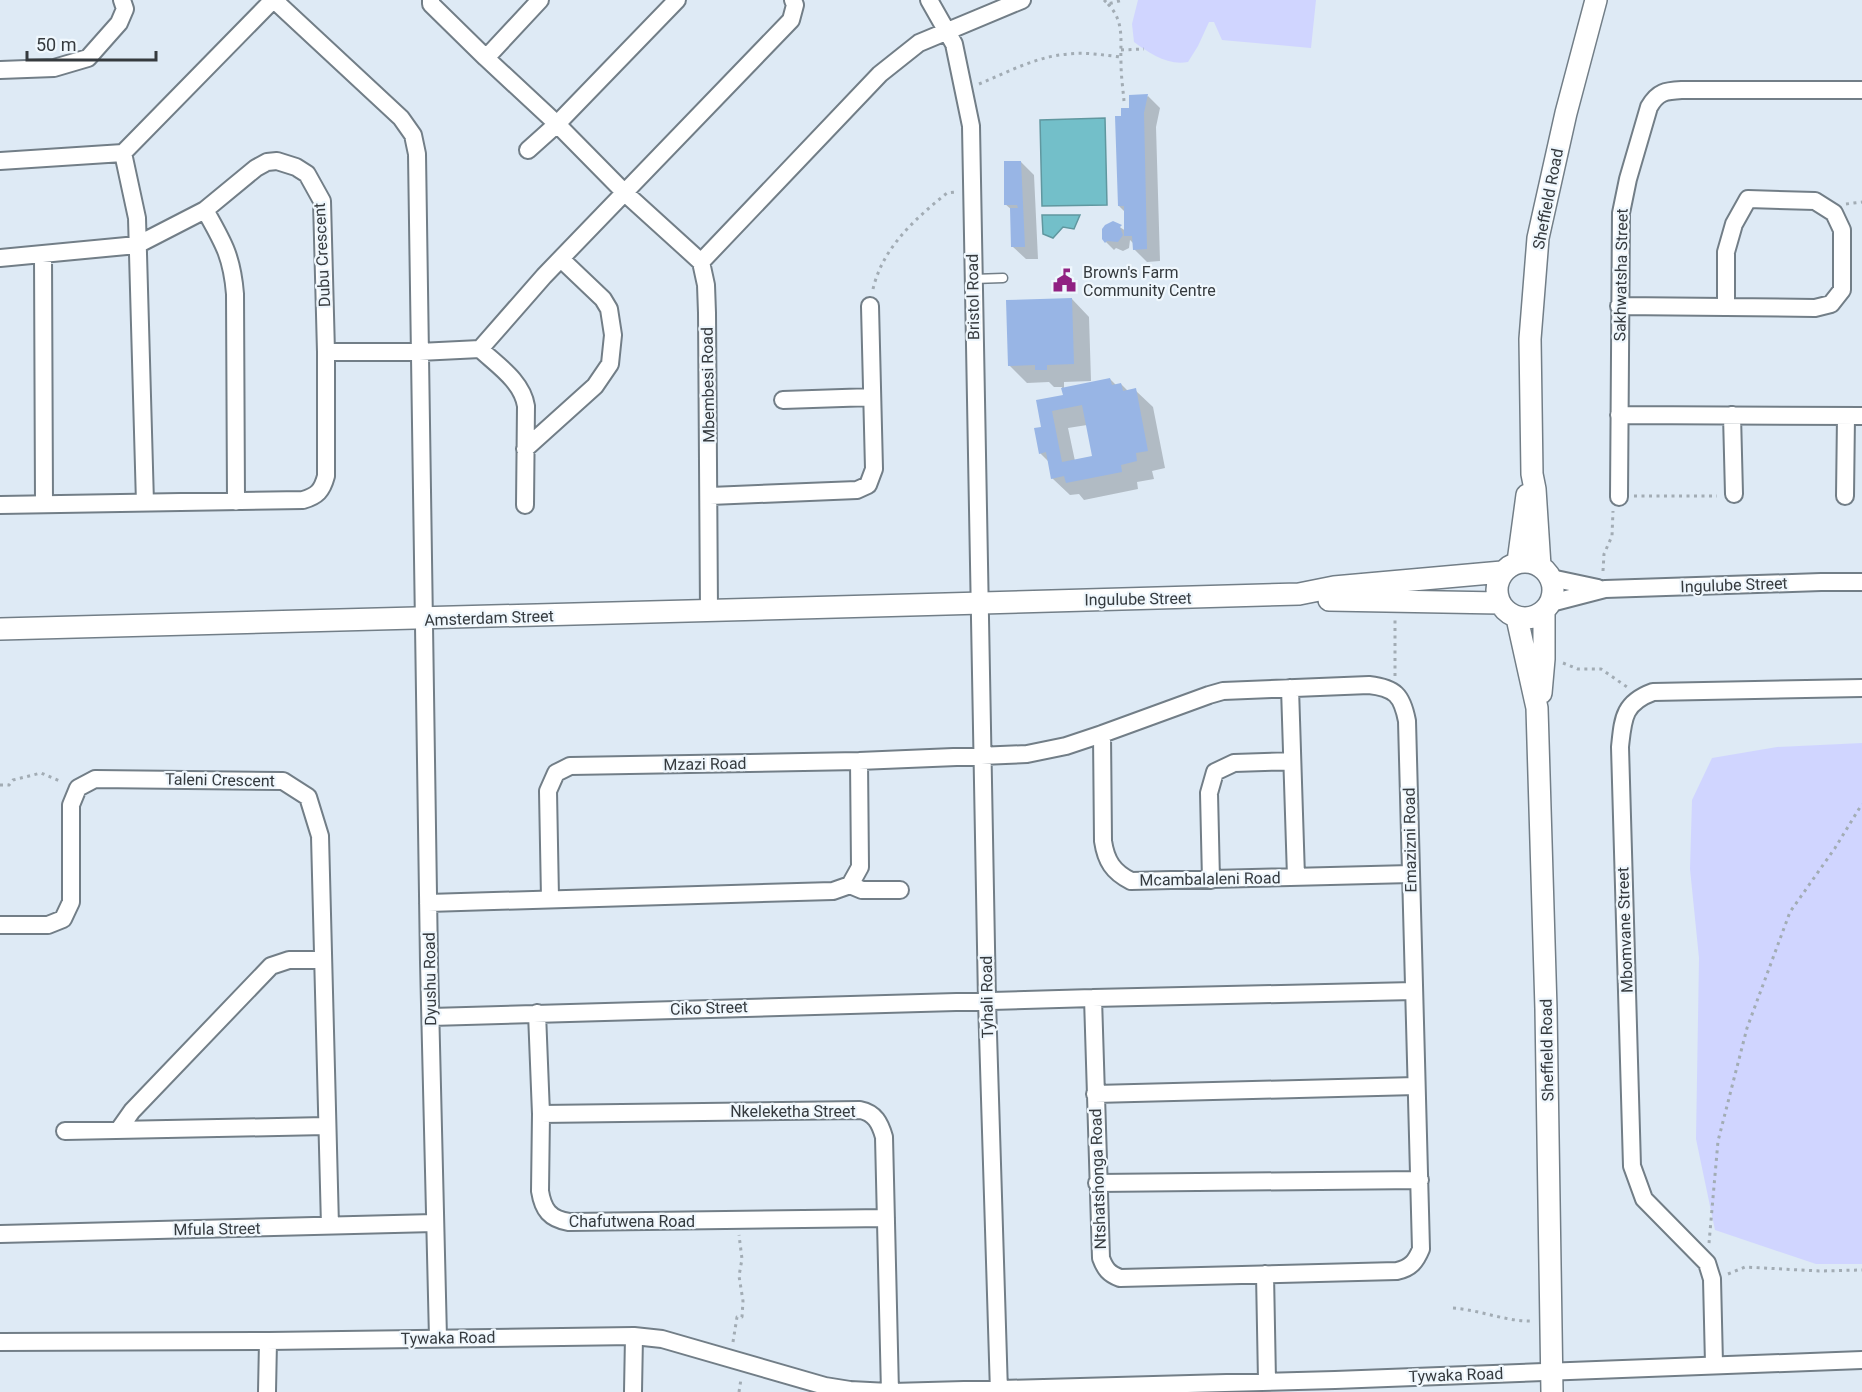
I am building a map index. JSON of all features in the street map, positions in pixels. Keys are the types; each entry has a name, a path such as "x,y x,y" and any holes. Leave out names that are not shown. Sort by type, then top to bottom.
{"street":[{"path":"0,70 54,68 88,58 119,23 125,9 122,0"},
{"path":"0,162 123,153 274,0"},
{"name":"Dyushu Road","path":"274,0 401,118 413,135 417,154 428,903 438,1338"},
{"path":"431,0 431,4 557,124 625,193 701,262 880,74 919,43 1022,0"},
{"path":"486,58 540,0"},
{"path":"528,150 557,124 677,0"},
{"path":"326,352 419,352 480,349 561,259 790,20 795,5 793,0"},
{"name":"Bristol Road","path":"929,0 954,44 971,126 978,603"},
{"name":"Sheffield Road","path":"1546,572 1532,474 1530,339 1538,238 1566,113 1596,0"},
{"name":"Sakhwatsha Street","path":"1619,497 1619,306 1622,206 1649,107 1654,98 1661,93 1683,90 1862,90"},
{"path":"123,153 137,218 146,503"},
{"name":"Dubu Crescent","path":"0,258 137,245 205,210 256,168 267,162 277,161 296,167 307,174 322,201 326,352 326,476 320,491 314,497 303,500 236,502 0,505"},
{"path":"1619,306 1815,308 1831,304 1842,290 1842,230 1834,213 1815,201 1748,199 1734,224 1726,252 1726,307"},
{"path":"205,210 227,251 233,268 236,502"},
{"path":"43,255 44,504"},
{"path":"525,449 595,386 610,364 613,335 609,309 603,299 561,259"},
{"name":"Mbembesi Road","path":"701,262 706,285 707,312 709,611"},
{"path":"710,496 856,490 868,484 874,469 870,306"},
{"path":"480,349 512,379 524,394 526,406 525,505"},
{"path":"783,400 872,397"},
{"path":"1619,415 1854,416 1845,496"},
{"path":"1732,415 1734,494"},
{"name":"Sheffield Road","path":"1510,567 1528,483 1532,474"},
{"path":"1526,561 1546,572 1554,590 1547,608 1531,618 1517,618 1507,612 1500,603 1497,593 1498,582 1510,567 1526,561"},
{"name":"Ingulube Street","path":"978,603 1299,594 1334,587 1510,567"},
{"name":"Ingulube Street","path":"1546,572 1605,589"},
{"name":"Ingulube Street","path":"1547,608 1605,589 1862,582"},
{"name":"Ingulube Street","path":"1299,594 1329,600 1500,603"},
{"name":"Amsterdam Street","path":"0,630 978,603"},
{"name":"Tyhali Road","path":"978,603 999,1391"},
{"name":"Sheffield Road","path":"1537,708 1541,692 1547,608"},
{"name":"Sheffield Road","path":"1517,618 1537,708 1546,1009 1552,1382"},
{"path":"982,756 1043,752 1102,734 1209,695 1243,689 1369,685 1390,689"},
{"path":"1290,688 1296,877"},
{"path":"1642,696 1653,692 1862,688"},
{"name":"Emazizni Road","path":"1265,1274 1406,1269 1416,1261 1421,1249 1407,720 1404,704 1399,696 1390,689"},
{"name":"Mbomvane Street","path":"1642,696 1631,704 1623,723 1620,747 1632,1166 1644,1199 1709,1271"},
{"name":"Mcambalaleni Road","path":"1102,734 1105,854 1111,866 1120,876 1131,881 1411,874"},
{"name":"Mzazi Road","path":"550,898 548,791 556,773 570,766 859,761 982,756"},
{"path":"428,903 833,891 850,885 860,867 859,761"},
{"path":"1210,880 1209,793 1215,772 1234,763 1292,761"},
{"name":"Taleni Crescent","path":"78,788 95,779 283,781 308,797 320,836 321,960 330,1226"},
{"path":"0,925 48,925 63,919 71,902 71,805 78,788"},
{"path":"850,885 862,890 900,890"},
{"path":"120,1128 132,1111 271,966 289,960 321,960"},
{"name":"Ciko Street","path":"431,1017 1414,991"},
{"name":"Ntshatshonga Road","path":"1093,998 1097,1183 1101,1258 1104,1268 1120,1278 1265,1274"},
{"name":"Chafutwena Road","path":"537,1013 541,1114 540,1191 546,1212 552,1217 569,1222 886,1218"},
{"path":"1095,1094 1416,1086"},
{"name":"Nkeleketha Street","path":"541,1114 866,1111 873,1115 880,1123 884,1137 890,1392"},
{"path":"65,1131 120,1128 326,1126"},
{"path":"1097,1183 1420,1180"},
{"name":"Mfula Street","path":"0,1234 434,1223"},
{"path":"1709,1271 1714,1364"},
{"path":"1265,1274 1267,1381"},
{"path":"633,1392 634,1336"},
{"name":"Tywaka Road","path":"0,1342 634,1336 662,1339 825,1386 890,1392 1196,1388 1267,1381 1552,1382 1714,1364 1862,1360"},
{"path":"267,1392 268,1341"}],"lane":[{"path":"973,279 1003,278"}],"path":[{"path":"1104,0 1114,10 1121,26 1124,101"},
{"path":"1108,4 1123,0"},
{"path":"1121,50 1144,49"},
{"path":"963,90 1036,60 1052,56 1086,53 1121,57"},
{"path":"870,306 876,276 886,255 901,234 947,193 972,191"},
{"path":"1605,589 1602,568 1604,554 1612,537 1614,506 1619,497 1734,494"},
{"path":"1390,689 1396,673 1394,601"},
{"path":"1544,659 1578,669 1601,669 1622,685 1642,696"},
{"path":"0,785 9,785 13,780 41,773 78,788"},
{"path":"1862,804 1835,848 1790,912 1747,1028 1718,1141 1709,1271 1746,1267 1819,1271 1862,1270"},
{"path":"728,1358 737,1317 742,1317 743,1300 739,1276 742,1259 741,1245 739,1245 740,1220"},
{"path":"1453,1308 1472,1309 1520,1322 1551,1321"}],"shaded area":[{"path":"1138,0 1316,0 1311,48 1222,40 1214,22 1209,22 1188,62 1173,62 1152,54 1134,42 1132,24"},
{"path":"1105,118 1107,205 1042,206 1040,120"},
{"path":"1042,215 1080,215 1074,229 1063,227 1053,238 1043,234"},
{"path":"1862,743 1862,1264 1816,1264 1715,1230 1696,1139 1699,958 1690,869 1692,800 1712,758 1777,747"}],"building":[{"path":"1148,94 1144,113 1147,249 1133,250 1132,236 1124,236 1124,206 1118,206 1115,116 1121,116 1121,108 1129,108 1129,95"},
{"path":"1004,161 1021,161 1025,247 1011,247 1010,208 1018,208 1017,205 1004,205"},
{"path":"1113,221 1122,225 1120,227 1123,235 1118,242 1107,241 1105,243 1102,239 1102,229"},
{"path":"1072,298 1074,364 1047,365 1047,370 1035,370 1035,365 1008,366 1006,300"},
{"path":"1110,378 1112,385 1121,383 1123,391 1136,388 1148,451 1136,453 1137,461 1121,465 1122,472 1066,483 1064,476 1051,479 1046,452 1039,454 1034,428 1041,427 1036,400 1063,395 1061,388","holes":["1082,405 1092,456 1062,462 1052,411"]}],"place":[{"name":"Brown's Farm Community Centre","path":"1065,281"}]}
